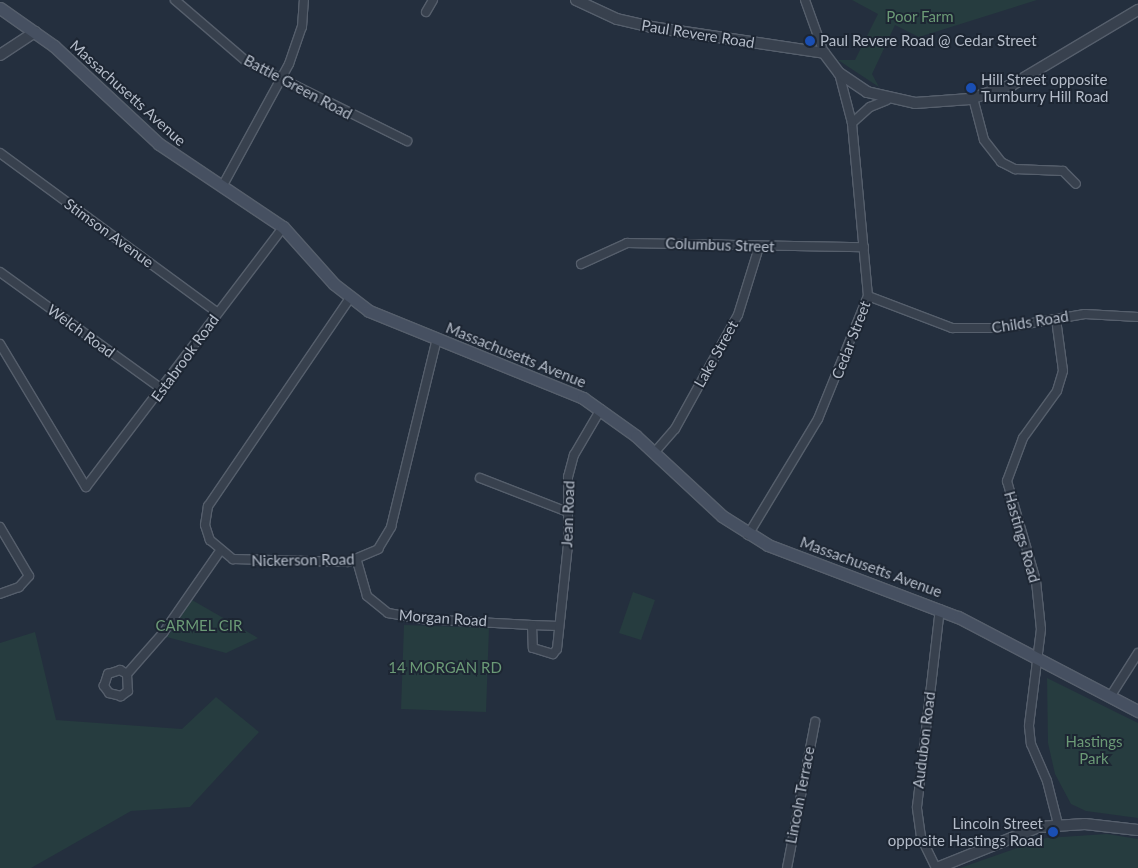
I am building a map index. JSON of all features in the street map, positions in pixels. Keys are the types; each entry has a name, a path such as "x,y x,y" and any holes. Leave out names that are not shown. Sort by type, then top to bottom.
{"main road":[{"name":"Massachusetts Avenue","path":"0,8 35,32 159,144 283,227 350,298 387,320 530,374 601,409 654,453 722,516 748,535 940,609 1138,712"}],"street":[{"name":"Battle Green Road","path":"176,0 233,52 278,80 407,141"},
{"path":"222,185 295,48 304,0"},
{"path":"426,12 433,0"},
{"name":"Paul Revere Road","path":"576,0 644,26 824,53"},
{"name":"Cedar Street","path":"748,535 818,419 868,296 852,123 839,73 824,53 805,0"},
{"path":"839,73 887,100 920,103 974,98 1026,79 1138,10"},
{"path":"0,55 35,32"},
{"path":"974,98 984,140 1001,162 1015,169 1063,171 1076,184"},
{"path":"852,123 870,107 887,100"},
{"name":"Stimson Avenue","path":"0,153 218,313"},
{"name":"Estabrook Road","path":"0,344 86,487 163,390 283,227"},
{"name":"Columbus Street","path":"581,264 627,243 864,247"},
{"name":"Lake Street","path":"654,453 675,428 738,315 759,246"},
{"name":"Welch Road","path":"0,272 163,390"},
{"name":"Childs Road","path":"868,296 952,328 1003,328 1085,314 1138,317"},
{"path":"127,674 163,633 220,551 207,533 208,506 350,298"},
{"name":"Hastings Road","path":"1056,318 1063,371 1057,391 1023,438 1007,482 1036,581 1041,629 1031,744 1048,781 1058,824"},
{"name":"Nickerson Road","path":"220,551 248,562 357,561 378,549 388,535 437,339"},
{"name":"Jean Road","path":"532,625 533,648 552,654 559,626 568,544 565,511 574,455 601,409"},
{"path":"480,478 565,511"},
{"path":"0,527 27,581 0,594"},
{"name":"Morgan Road","path":"357,561 367,596 388,613 421,619 532,625"},
{"name":"Audubon Road","path":"936,868 921,837 917,807 940,609"},
{"path":"532,625 559,626"},
{"path":"1110,697 1138,654"},
{"name":"Lincoln Terrace","path":"787,868 815,722"},
{"path":"936,868 1004,839 1058,824 1138,830"}],"green space":[{"name":"Poor Farm","path":"852,0 1037,0 919,37 895,25 872,74 879,87 838,60 855,60 878,14"},
{"path":"633,592 655,600 641,640 619,633"},
{"name":"CARMEL CIR","path":"192,600 258,638 226,653 167,637"},
{"name":"14 MORGAN RD","path":"404,625 489,628 486,712 401,709"},
{"path":"35,632 56,720 182,729 216,697 259,732 190,807 131,811 31,868 0,868 0,643"},
{"name":"Hastings Park","path":"1047,678 1138,723 1138,818 1086,811 1071,804 1055,774 1048,743"},
{"path":"1107,834 1138,839 1138,868 960,868 1046,838"}],"place":[{"name":"Paul Revere Road @ Cedar Street","path":"810,41"},
{"name":"Hill Street opposite Turnburry Hill Road","path":"971,88"},
{"name":"Lincoln Street opposite Hastings Road","path":"1053,832"}]}
